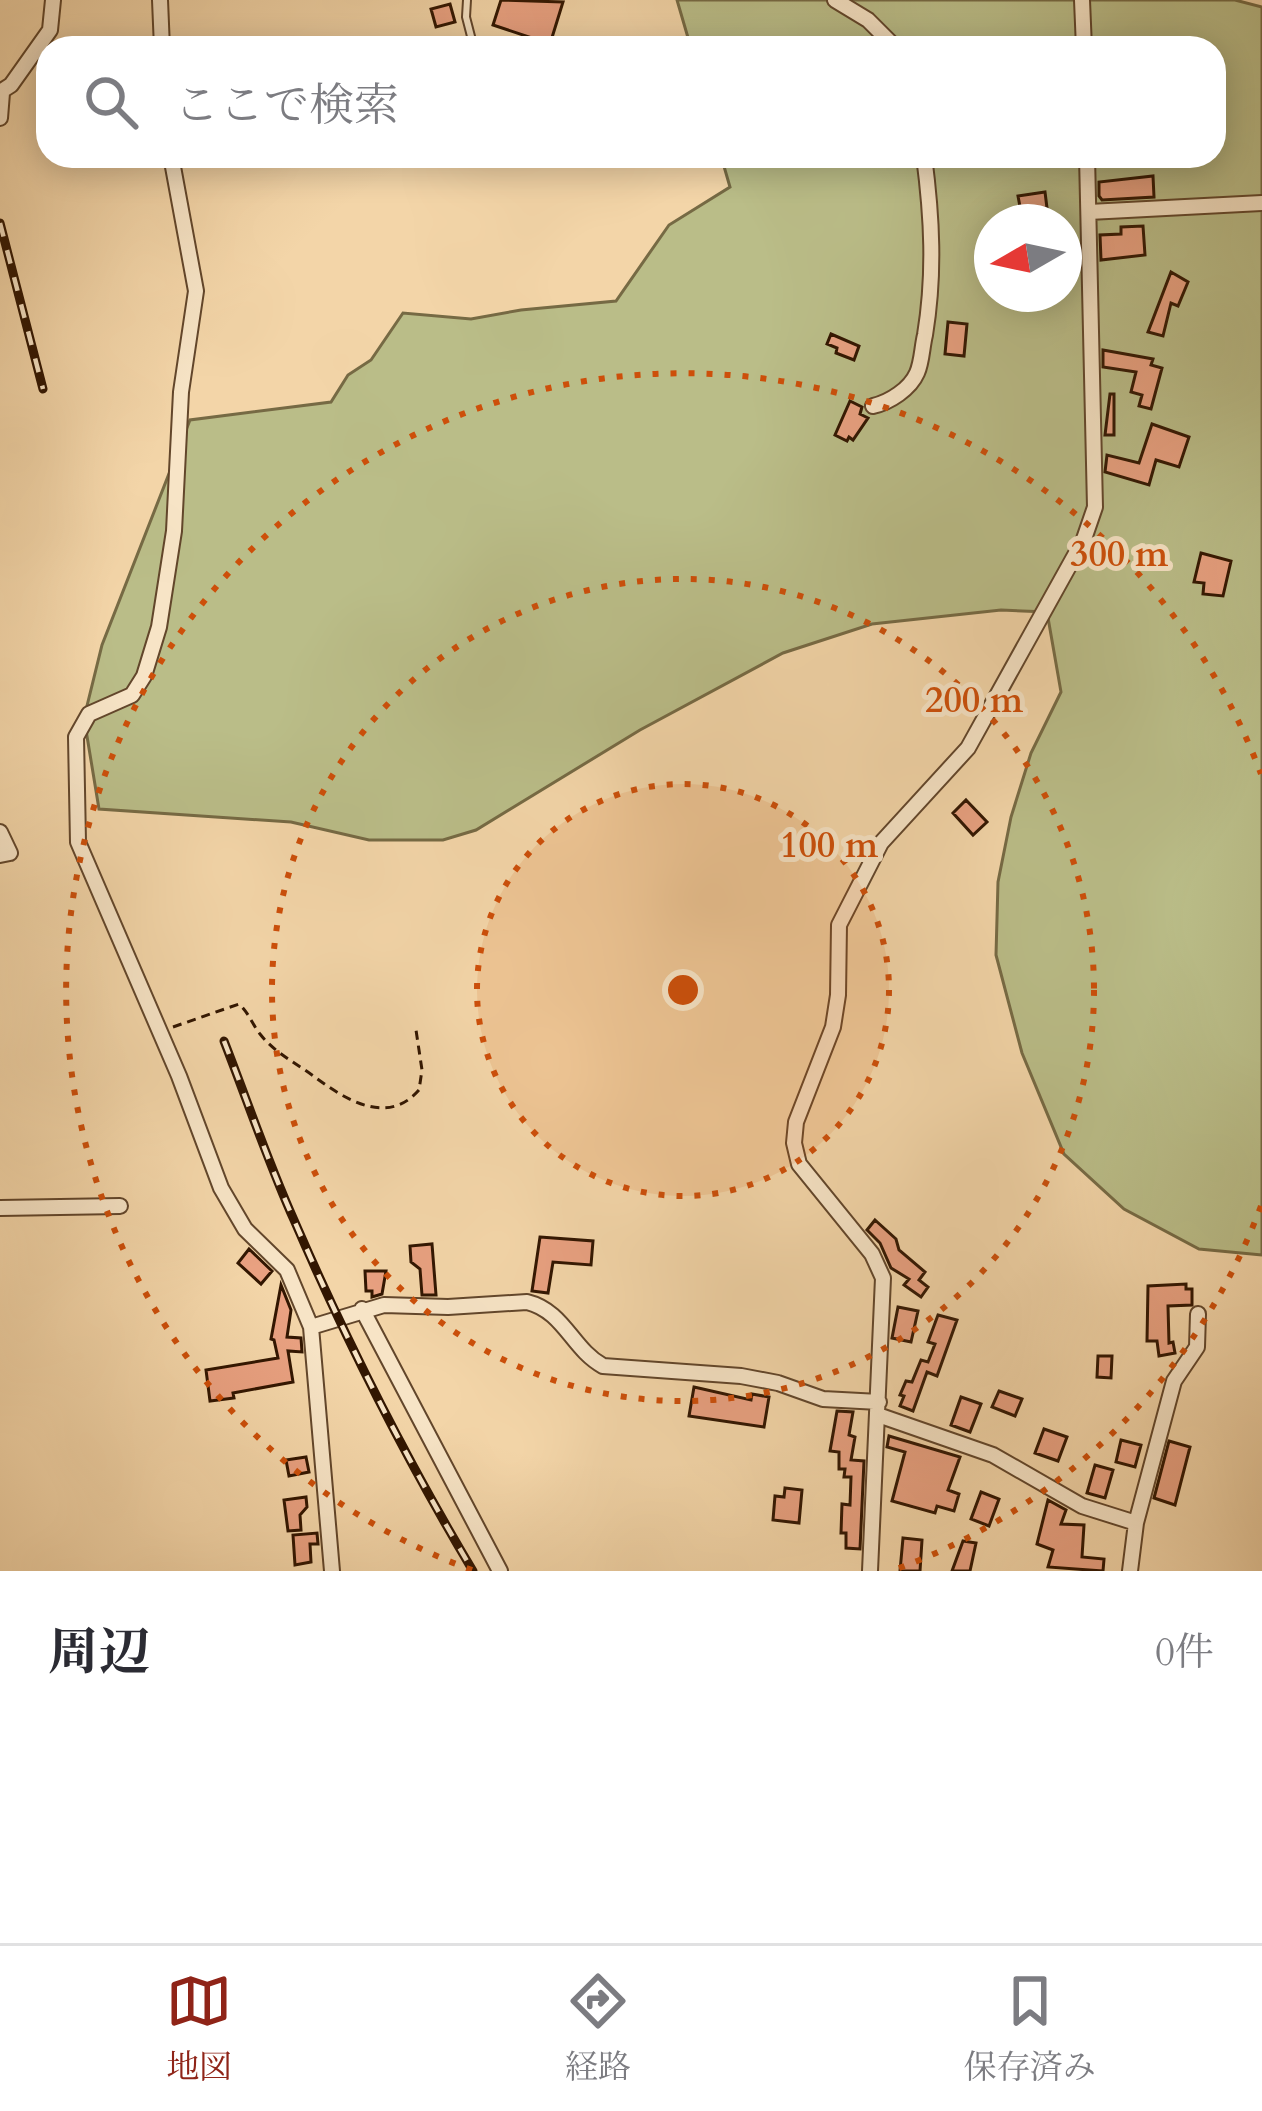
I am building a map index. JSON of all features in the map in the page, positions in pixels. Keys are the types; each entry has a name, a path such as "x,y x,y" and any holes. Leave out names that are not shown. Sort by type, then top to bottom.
{"street":[{"path":"45,36 53,0"},
{"path":"160,0 162,36"},
{"path":"835,0 884,36"},
{"path":"1082,0 1084,36"},
{"path":"0,118 1,93 36,48"},
{"path":"173,168 196,291 181,392 178,478 164,598 144,676 132,695 89,714 80,726 78,842 160,1030 221,1189 245,1229 287,1270 310,1327 332,1571"},
{"path":"873,406 902,391 917,374 931,298 933,256 925,168"},
{"path":"870,1571 883,1278 872,1254 799,1164 794,1126 833,1027 838,995 836,937 848,904 887,836 968,748 1090,524 1096,453 1088,168"},
{"path":"1089,212 1262,203"},
{"path":"0,832 10,853 0,855"},
{"path":"0,1208 120,1206"},
{"path":"310,1327 384,1305 527,1302 558,1318 603,1366 741,1376 878,1409 994,1455 1082,1507 1136,1523"},
{"path":"362,1309 500,1571"},
{"path":"1130,1571 1136,1523 1174,1381 1197,1347 1198,1313"}],"lane":[{"path":"466,0 471,36"}],"path":[{"path":"160,1030 239,1004 260,1034 291,1062 339,1096 372,1108 398,1105 419,1090 422,1070 416,1030"}],"green space":[{"path":"677,0 1235,0 1262,7 1262,1255 1199,1249 1124,1209 1064,1154 1022,1053 996,955 998,882 1031,753 1061,692 1047,612 1001,610 872,624 783,653 640,730 476,830 443,840 369,840 291,822 99,809 84,718 102,645 190,420 331,402 348,375 371,360 403,313 471,319 616,301 669,225 730,187 724,168 1226,168 1226,36 688,36"}],"building":[{"path":"501,0 563,2 552,36 526,36 493,25"},
{"path":"450,4 455,22 436,27 431,9"},
{"path":"1153,176 1154,197 1102,200 1099,196 1099,182"},
{"path":"1045,192 1046,204 1020,204 1018,196"},
{"path":"1143,226 1145,255 1101,260 1100,235"},
{"path":"1171,272 1188,282 1178,306 1171,303 1163,336 1148,332"},
{"path":"948,322 967,324 964,356 945,354"},
{"path":"831,334 859,346 854,360 827,344"},
{"path":"1103,350 1153,359 1151,365 1162,368 1151,409 1139,406 1142,395 1131,392 1136,372 1103,367"},
{"path":"1110,394 1114,394 1114,435 1105,435"},
{"path":"850,401 862,407 860,414 868,418 853,440 849,437 847,441 835,435"},
{"path":"1152,424 1189,437 1179,467 1156,460 1149,485 1105,472 1107,455 1139,463"},
{"path":"1201,553 1231,561 1223,596 1203,594 1204,583 1194,582"},
{"path":"966,800 987,822 973,835 953,813"},
{"path":"875,1220 925,1272 919,1280 928,1287 921,1297 904,1285 909,1279 891,1268 880,1243 867,1230"},
{"path":"540,1237 593,1241 591,1265 553,1262 548,1293 532,1291"},
{"path":"432,1244 436,1295 422,1295 420,1269 411,1262 410,1246"},
{"path":"249,1249 272,1271 261,1284 238,1263"},
{"path":"365,1271 386,1271 382,1294 372,1297 372,1291 366,1291"},
{"path":"1186,1284 1186,1289 1192,1289 1192,1305 1168,1306 1169,1343 1173,1342 1175,1353 1159,1356 1157,1341 1147,1341 1148,1286"},
{"path":"281,1285 291,1310 287,1337 301,1338 302,1352 288,1351 293,1382 210,1401 206,1370 278,1358 271,1339"},
{"path":"898,1307 918,1311 911,1342 892,1338"},
{"path":"938,1315 957,1320 937,1376 927,1372 913,1411 900,1406 904,1396 900,1395 906,1381 912,1382 921,1360 928,1362 935,1344 928,1342"},
{"path":"1098,1356 1112,1356 1111,1378 1097,1377"},
{"path":"694,1387 751,1400 752,1394 769,1397 764,1427 689,1416"},
{"path":"999,1391 1022,1399 1015,1416 992,1407"},
{"path":"961,1397 981,1404 970,1432 951,1425"},
{"path":"837,1411 853,1412 851,1460 864,1461 860,1549 846,1548 846,1533 841,1533 842,1504 850,1505 851,1477 844,1477 845,1469 839,1469 839,1452 830,1451"},
{"path":"1044,1429 1067,1437 1058,1461 1035,1453"},
{"path":"889,1436 960,1457 948,1490 959,1494 954,1511 937,1506 935,1513 892,1501 905,1452 887,1447"},
{"path":"1121,1440 1141,1445 1135,1467 1116,1462"},
{"path":"1169,1441 1190,1447 1175,1505 1154,1498"},
{"path":"306,1457 309,1472 289,1476 286,1460"},
{"path":"1095,1465 1113,1470 1105,1498 1087,1493"},
{"path":"785,1488 802,1490 799,1523 773,1520 775,1496 784,1497"},
{"path":"981,1492 999,1499 989,1526 971,1519"},
{"path":"306,1497 301,1530 288,1531 284,1500"},
{"path":"1048,1500 1066,1510 1061,1524 1084,1525 1082,1557 1104,1559 1103,1571 1048,1567 1053,1550 1037,1544"},
{"path":"317,1533 318,1544 310,1544 311,1562 295,1565 293,1535"},
{"path":"903,1538 922,1540 920,1571 900,1571"},
{"path":"963,1541 976,1543 970,1571 952,1571"}],"railway":[{"path":"0,223 43,389"},
{"path":"224,1041 275,1176 334,1310 473,1571"}]}
